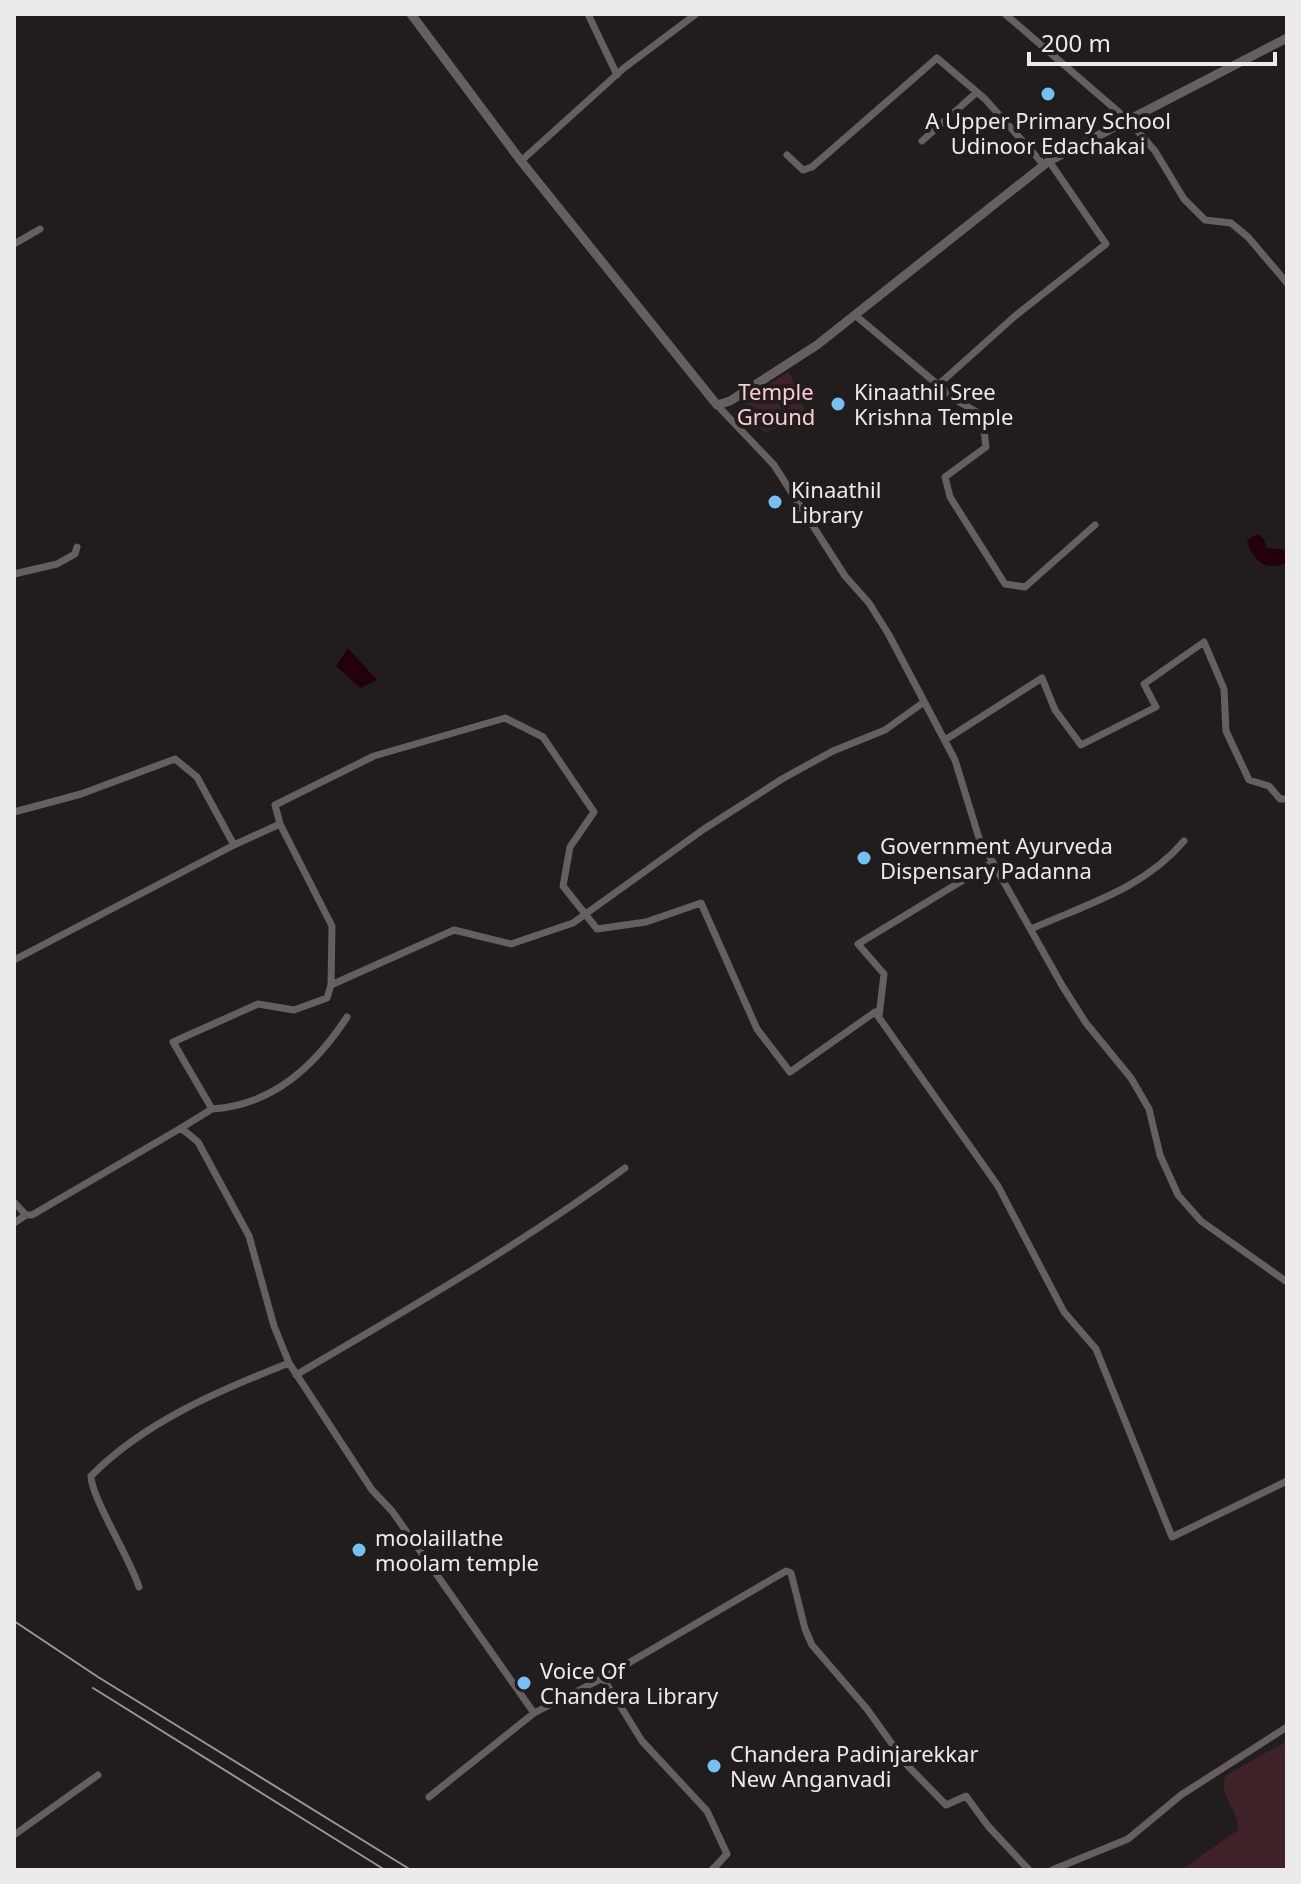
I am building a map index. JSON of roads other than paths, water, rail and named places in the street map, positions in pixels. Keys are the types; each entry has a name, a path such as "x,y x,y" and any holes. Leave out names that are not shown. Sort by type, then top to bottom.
{"main road":[{"path":"411,14 521,161 717,405 730,401 817,345 1047,163 1287,38"}],"street":[{"path":"588,14 617,75"},
{"path":"521,161 617,75 696,14"},
{"path":"1005,14 1129,121 1155,151 1184,199 1205,220 1231,223 1248,237 1287,283"},
{"path":"787,155 803,170 812,167 937,58 977,92 1047,163 1106,244 1015,316 938,385"},
{"path":"922,141 977,92"},
{"path":"14,244 40,229"},
{"path":"855,315 938,385 982,415 986,447 945,477 950,497 1005,584 1025,587 1095,525"},
{"path":"717,405 774,465 845,576 869,603 955,760 972,821 993,862 1086,1023 1143,1097 1160,1155 1189,1210 1287,1282"},
{"path":"14,574 57,564 75,554 77,547"},
{"path":"945,740 1042,678 1055,710 1081,745 1156,707 1144,684 1204,642 1224,689 1226,731 1249,780 1269,786 1280,799 1287,799"},
{"path":"331,985 454,930 511,944 573,923 704,829 782,779 833,751 885,730 924,702"},
{"path":"212,1109 173,1042 258,1004 294,1010 327,998 331,985 332,926 280,824 275,805 374,756 505,718 543,737 594,812 570,847 563,886 597,929 646,922 701,903 757,1029 790,1072 875,1012 879,1016 998,1186 1064,1312 1096,1349 1172,1537 1287,1481"},
{"path":"14,812 81,794 175,759 197,777 234,845"},
{"path":"14,960 280,824"},
{"path":"1031,929 1115,894 1159,867 1184,841"},
{"path":"879,1016 884,974 858,944 993,862"},
{"path":"14,1223 72,1194 212,1109 247,1105 278,1090 322,1054 347,1017"},
{"path":"181,1128 198,1142 249,1236 274,1326 296,1375 372,1490 401,1524 534,1713"},
{"path":"296,1375 432,1296 567,1211 625,1168"},
{"path":"14,1202 26,1215"},
{"path":"139,1587 121,1541 94,1491 91,1476 128,1444 170,1417 289,1363"},
{"path":"429,1797 534,1713 603,1678 786,1571 791,1573 812,1645 867,1709 907,1765 946,1805 966,1796 988,1826 1029,1870"},
{"path":"603,1678 642,1741 707,1811 727,1854 712,1870"},
{"path":"1052,1870 1128,1839 1181,1795 1287,1727"},
{"path":"14,1835 98,1775"}],"railway":[{"path":"14,1621 98,1677 411,1870"},
{"path":"93,1688 385,1870"}],"place":[{"name":"A Upper Primary School Udinoor Edachakai","path":"1048,94"},
{"name":"Kinaathil Sree Krishna Temple","path":"838,404"},
{"name":"Kinaathil Library","path":"775,502"},
{"name":"Government Ayurveda Dispensary Padanna","path":"864,858"},
{"name":"moolaillathe moolam temple","path":"359,1550"},
{"name":"Voice Of Chandera Library","path":"524,1683"},
{"name":"Chandera Padinjarekkar New Anganvadi","path":"714,1766"}],"park label":[{"name":"Temple Ground","path":"776,404"}]}
